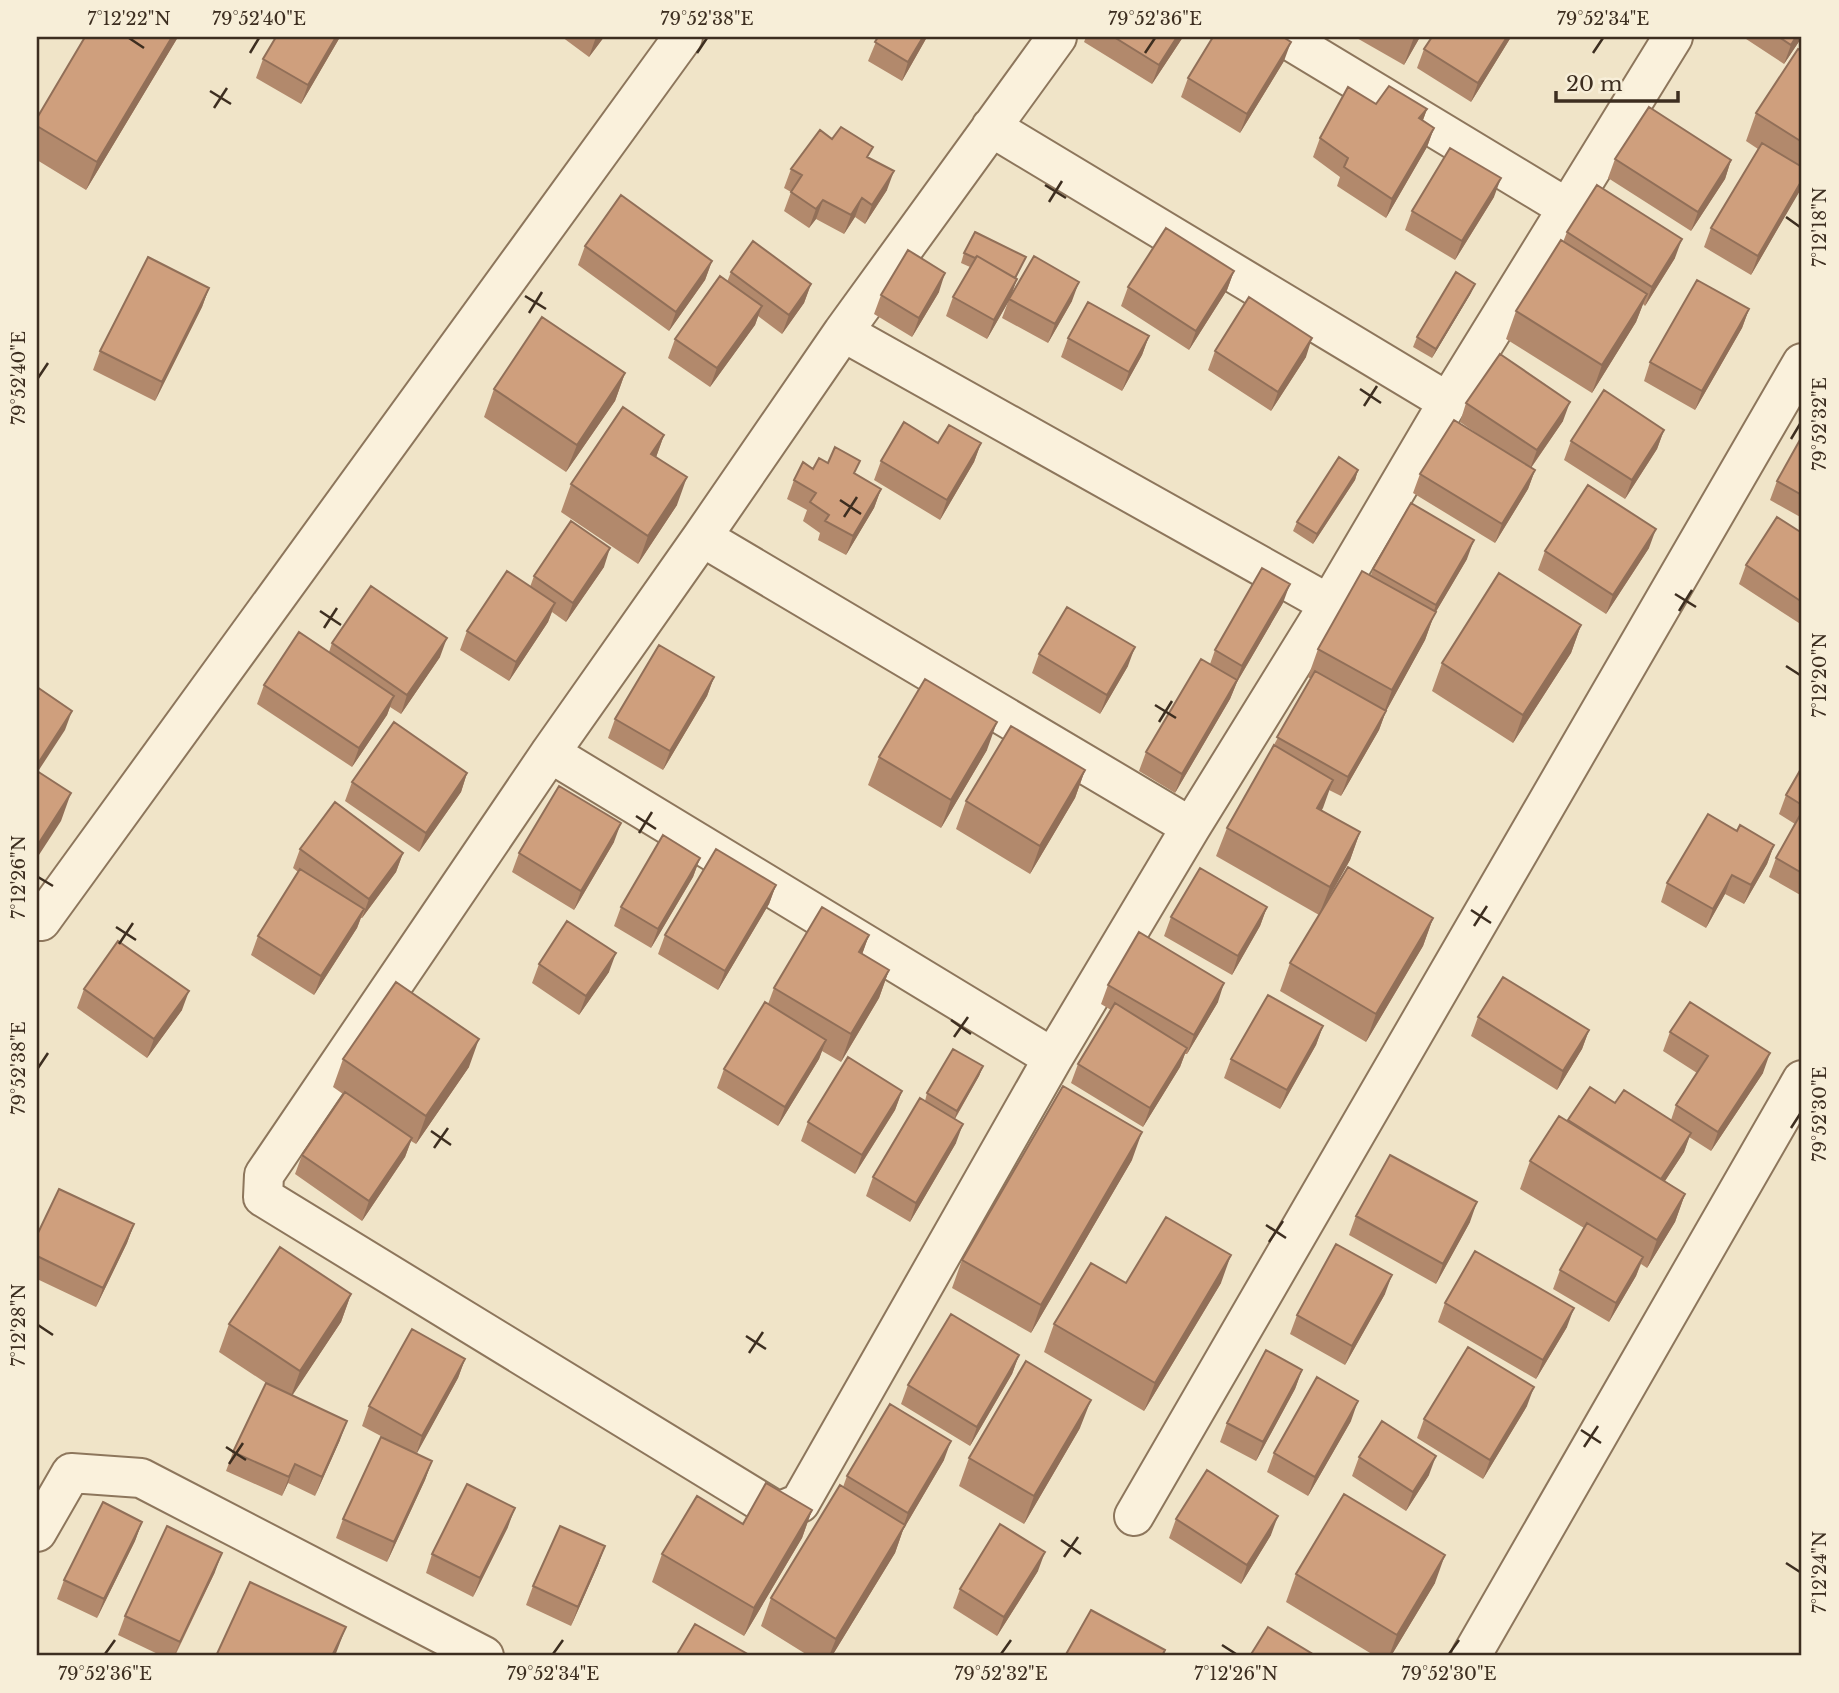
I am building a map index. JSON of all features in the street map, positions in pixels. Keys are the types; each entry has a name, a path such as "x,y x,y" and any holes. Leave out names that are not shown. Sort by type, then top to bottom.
{"street":[{"path":"41,921 683,37"},
{"path":"1057,37 843,332 550,753 264,1175 263,1197 778,1513 800,1503 1053,1058 1329,604 1448,402 1673,37"},
{"path":"1284,37 1567,208"},
{"path":"991,128 1448,402"},
{"path":"843,332 1329,604"},
{"path":"1134,1516 1802,363"},
{"path":"702,537 1191,827"},
{"path":"550,753 1053,1058"},
{"path":"1471,1656 1802,1080"},
{"path":"42,1514 71,1473 141,1478 484,1656"}],"building":[{"path":"85,37 172,37 97,162 37,126 37,118"},
{"path":"276,37 336,37 308,85 263,59"},
{"path":"878,37 923,37 908,62 875,42"},
{"path":"1114,37 1177,37 1159,65"},
{"path":"1213,37 1283,37 1291,42 1247,114 1188,78"},
{"path":"1432,37 1507,37 1478,83 1424,49"},
{"path":"1779,37 1796,37 1791,45"},
{"path":"1798,49 1802,51 1802,142 1756,113"},
{"path":"1389,86 1427,109 1419,118 1434,128 1392,199 1344,167 1348,158 1320,138 1348,87 1376,104"},
{"path":"1649,107 1731,160 1698,212 1615,159"},
{"path":"841,127 873,147 867,157 894,171 872,205 862,198 851,215 823,200 816,209 791,192 802,175 791,169 820,130 832,139"},
{"path":"1762,143 1802,167 1802,180 1758,256 1711,228"},
{"path":"1450,148 1501,178 1462,241 1412,211"},
{"path":"1597,185 1682,239 1652,287 1567,232"},
{"path":"621,195 712,261 676,312 585,246"},
{"path":"1166,228 1234,271 1196,331 1128,287"},
{"path":"975,232 1026,257 1015,278 977,256 975,258 964,253"},
{"path":"1561,240 1647,294 1602,365 1516,311"},
{"path":"753,241 811,284 789,315 731,272"},
{"path":"908,250 945,273 919,318 881,295"},
{"path":"977,256 1017,279 994,320 953,297"},
{"path":"1034,256 1079,282 1055,324 1009,299"},
{"path":"148,257 209,288 162,382 100,351"},
{"path":"1456,272 1475,284 1436,349 1417,337"},
{"path":"720,276 762,306 717,368 675,339"},
{"path":"1697,280 1749,309 1702,391 1650,362"},
{"path":"1249,297 1312,338 1278,392 1215,351"},
{"path":"1088,302 1149,336 1129,372 1068,338"},
{"path":"542,317 625,373 577,445 494,389"},
{"path":"1500,354 1570,402 1537,450 1466,403"},
{"path":"1604,390 1664,430 1632,480 1571,441"},
{"path":"623,407 664,435 651,454 687,477 648,536 571,484"},
{"path":"1454,420 1535,470 1502,524 1420,474"},
{"path":"904,422 938,443 949,425 981,443 947,500 881,461"},
{"path":"1802,438 1802,495 1777,481"},
{"path":"835,447 860,461 854,473 881,489 853,536 825,521 829,515 810,502 816,493 794,480 803,462 813,469 819,458 828,463"},
{"path":"1339,457 1358,470 1317,534 1297,522"},
{"path":"1588,485 1656,529 1613,595 1545,551"},
{"path":"1411,503 1474,540 1436,605 1373,569"},
{"path":"1777,517 1802,533 1802,602 1746,565"},
{"path":"571,521 610,548 573,603 534,576"},
{"path":"1262,568 1290,584 1242,666 1215,650"},
{"path":"507,571 555,603 516,662 467,631"},
{"path":"1362,571 1436,612 1392,690 1318,649"},
{"path":"1499,573 1581,625 1523,715 1442,663"},
{"path":"371,586 447,638 407,695 332,643"},
{"path":"1067,607 1135,647 1107,695 1039,654"},
{"path":"299,632 394,696 359,748 264,685"},
{"path":"659,645 714,677 670,751 615,719"},
{"path":"1201,659 1237,680 1182,774 1146,752"},
{"path":"1315,671 1386,711 1348,777 1277,737"},
{"path":"925,679 997,722 951,800 879,757"},
{"path":"37,687 72,711 37,765"},
{"path":"394,722 467,773 426,833 352,782"},
{"path":"1011,726 1085,770 1040,846 966,801"},
{"path":"1274,745 1333,780 1317,808 1360,832 1330,887 1227,828"},
{"path":"1802,767 1802,805 1786,795"},
{"path":"37,771 71,793 37,846"},
{"path":"559,786 621,823 581,891 519,853"},
{"path":"335,802 403,853 369,899 300,849"},
{"path":"1708,814 1737,831 1740,825 1774,845 1751,885 1732,875 1713,909 1667,883"},
{"path":"1799,817 1802,819 1802,873 1776,858"},
{"path":"663,835 700,858 658,929 621,907"},
{"path":"716,849 776,885 725,971 665,935"},
{"path":"1348,867 1433,918 1376,1014 1290,963"},
{"path":"1200,868 1267,907 1238,956 1171,917"},
{"path":"300,869 364,909 321,976 258,936"},
{"path":"822,907 869,935 859,952 889,970 851,1034 774,988"},
{"path":"567,921 616,953 586,996 539,964"},
{"path":"1139,932 1224,983 1194,1035 1108,985"},
{"path":"118,941 189,991 154,1039 84,989"},
{"path":"1503,977 1589,1030 1563,1071 1478,1017"},
{"path":"396,982 479,1039 426,1116 343,1059"},
{"path":"1268,995 1323,1026 1287,1090 1231,1059"},
{"path":"765,1002 826,1040 785,1107 724,1069"},
{"path":"1690,1002 1770,1053 1718,1132 1676,1105 1708,1056 1670,1032"},
{"path":"1115,1003 1187,1048 1150,1108 1078,1064"},
{"path":"953,1049 983,1066 957,1111 927,1093"},
{"path":"848,1057 902,1091 862,1155 808,1122"},
{"path":"1063,1086 1142,1132 1041,1305 962,1260"},
{"path":"1590,1087 1615,1103 1624,1090 1691,1133 1661,1179 1568,1120"},
{"path":"345,1092 412,1138 369,1201 302,1155"},
{"path":"920,1098 963,1124 916,1203 873,1177"},
{"path":"1559,1116 1685,1194 1657,1240 1530,1161"},
{"path":"1390,1155 1477,1202 1443,1264 1356,1216"},
{"path":"59,1189 134,1224 103,1288 37,1256 37,1235"},
{"path":"1166,1217 1231,1255 1155,1383 1054,1324 1091,1263 1126,1283"},
{"path":"1587,1223 1643,1257 1616,1303 1560,1270"},
{"path":"1336,1244 1392,1275 1352,1346 1297,1315"},
{"path":"280,1247 351,1294 300,1371 229,1324"},
{"path":"1475,1251 1574,1308 1543,1360 1445,1303"},
{"path":"951,1314 1019,1355 977,1427 908,1385"},
{"path":"412,1329 465,1359 422,1436 369,1406"},
{"path":"1468,1347 1534,1387 1490,1460 1424,1419"},
{"path":"1266,1350 1302,1370 1263,1442 1227,1423"},
{"path":"1026,1361 1091,1400 1034,1496 969,1458"},
{"path":"1317,1377 1358,1401 1315,1477 1274,1453"},
{"path":"266,1383 347,1421 322,1477 295,1464 289,1477 233,1452"},
{"path":"890,1404 951,1441 908,1513 847,1476"},
{"path":"1382,1421 1436,1456 1413,1492 1359,1457"},
{"path":"381,1437 432,1461 394,1542 343,1519"},
{"path":"1207,1470 1278,1516 1247,1565 1176,1519"},
{"path":"766,1483 812,1510 754,1608 662,1554 697,1496 743,1524"},
{"path":"467,1484 515,1508 480,1578 432,1554"},
{"path":"840,1485 905,1525 836,1639 771,1598"},
{"path":"1344,1494 1445,1555 1397,1635 1296,1574"},
{"path":"103,1502 142,1522 104,1599 64,1580"},
{"path":"1000,1524 1045,1552 1004,1617 960,1589"},
{"path":"167,1526 222,1553 180,1642 125,1616"},
{"path":"560,1526 605,1546 578,1607 533,1586"},
{"path":"250,1582 346,1627 332,1656 216,1656"},
{"path":"1091,1610 1165,1650 1162,1656 1065,1656"},
{"path":"695,1624 751,1656 676,1656"},
{"path":"1268,1627 1316,1656 1250,1656"}]}
